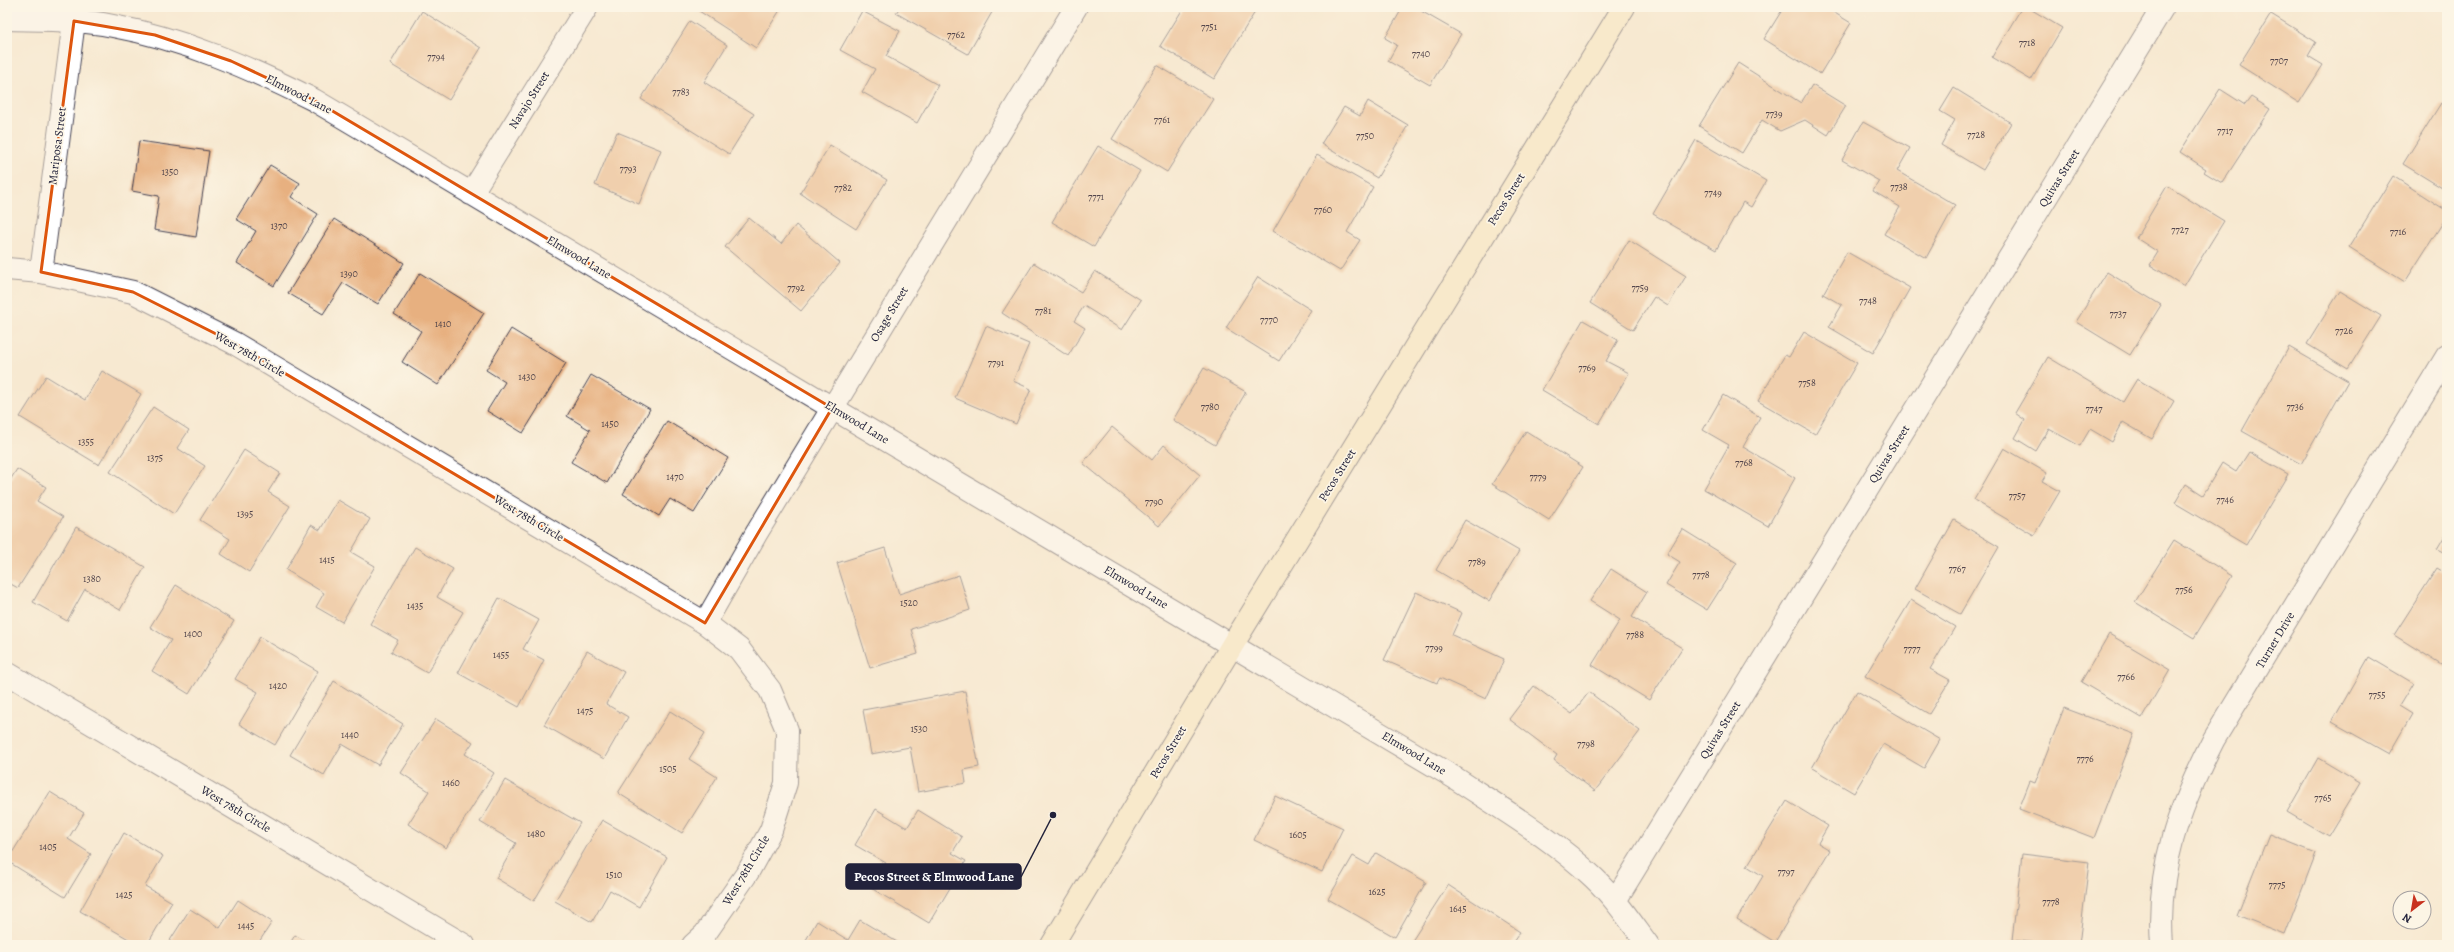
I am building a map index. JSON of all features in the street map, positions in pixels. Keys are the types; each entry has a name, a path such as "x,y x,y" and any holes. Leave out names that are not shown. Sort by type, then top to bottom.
{"main road":[{"name":"Pecos Street","path":"1052,945 1233,644 1624,7"}],"street":[{"name":"Navajo Street","path":"472,194 587,7"},
{"name":"Osage Street","path":"705,623 832,408 1076,7"},
{"name":"Quivas Street","path":"1615,901 2164,7"},
{"name":"Elmwood Lane","path":"7,19 74,21 154,35 230,61 271,78 314,100 1233,644 1455,778 1540,834 1594,878 1615,901 1648,945"},
{"name":"Mariposa Street","path":"41,272 74,21"},
{"name":"West 78th Circle","path":"7,269 41,272 133,292 234,343 705,623 739,649 770,690 787,730 786,782 771,830 748,872 705,934 693,945"},
{"name":"Turner Drive","path":"2162,945 2160,916 2165,867 2176,823 2193,781 2214,739 2447,356"},
{"name":"West 78th Circle","path":"7,673 464,945"}],"highlighted area":[{"path":"74,21 155,35 231,61 314,100 832,408 705,623 234,343 133,292 41,272"}],"building":[{"path":"702,7 782,7 756,48 699,11"},
{"path":"900,7 995,7 968,54 896,13"},
{"path":"1184,7 1258,7 1214,79 1160,46"},
{"path":"1403,7 1414,7 1461,34 1430,85 1388,61 1397,45 1385,38"},
{"path":"1784,7 1825,7 1851,23 1820,74 1764,39"},
{"path":"2022,7 2027,7 2062,28 2031,80 1992,57"},
{"path":"422,11 481,48 449,100 390,64"},
{"path":"862,11 900,31 886,56 938,85 917,123 862,92 875,69 840,50"},
{"path":"2271,14 2316,42 2308,56 2323,65 2299,103 2239,65"},
{"path":"690,21 727,45 704,82 754,114 729,154 641,99"},
{"path":"1738,63 1801,103 1812,85 1846,106 1828,135 1805,120 1780,131 1762,120 1742,153 1699,126"},
{"path":"1157,65 1213,99 1167,172 1112,139"},
{"path":"1954,88 2011,123 1983,170 1941,145 1955,120 1940,111"},
{"path":"2220,89 2245,105 2251,97 2270,109 2222,183 2204,172 2206,169 2180,152"},
{"path":"1368,101 1408,125 1377,178 1321,144 1344,107 1360,116"},
{"path":"2441,103 2447,107 2447,191 2403,164"},
{"path":"1863,122 1910,148 1897,171 1955,205 1926,258 1884,234 1900,207 1873,191 1879,181 1842,160"},
{"path":"617,132 661,150 639,204 595,185"},
{"path":"1696,140 1766,181 1751,207 1743,202 1716,250 1653,214"},
{"path":"139,141 209,151 196,237 154,230 159,196 132,191"},
{"path":"830,145 887,180 856,229 800,193"},
{"path":"1098,146 1140,171 1094,247 1052,222"},
{"path":"1317,155 1373,187 1347,232 1360,240 1340,271 1273,231"},
{"path":"270,165 300,183 291,197 318,214 274,286 237,263 256,231 236,219"},
{"path":"2393,176 2447,211 2447,216 2405,282 2349,247"},
{"path":"2167,186 2224,221 2184,286 2150,265 2158,252 2136,238"},
{"path":"749,218 781,244 796,225 840,263 801,311 725,247"},
{"path":"334,219 404,263 378,304 343,283 323,314 288,293"},
{"path":"1629,240 1686,276 1668,306 1654,297 1633,330 1590,303"},
{"path":"1847,252 1910,288 1873,353 1829,327 1842,305 1823,294"},
{"path":"1034,263 1081,292 1095,271 1141,300 1122,330 1084,306 1074,321 1085,328 1068,356 1002,313"},
{"path":"2107,272 2161,305 2130,355 2076,322"},
{"path":"420,273 484,313 438,385 402,362 421,331 394,314"},
{"path":"1258,277 1311,310 1279,361 1226,328"},
{"path":"2340,291 2381,316 2348,369 2307,344"},
{"path":"1583,320 1618,340 1606,361 1629,373 1599,424 1542,390"},
{"path":"986,326 1029,344 1013,381 1031,389 1016,424 955,398"},
{"path":"511,329 566,363 523,433 487,411 505,382 486,370"},
{"path":"1804,332 1857,363 1815,434 1758,401 1785,355 1789,357"},
{"path":"2289,347 2348,381 2301,464 2242,431"},
{"path":"2048,357 2123,402 2137,379 2174,401 2152,439 2123,422 2112,442 2090,429 2080,446 2049,429 2036,451 2015,438 2025,420 2015,413"},
{"path":"1204,368 1246,392 1215,445 1173,420"},
{"path":"102,371 141,394 99,465 20,417 46,376 85,400"},
{"path":"591,375 650,409 607,483 571,462 590,430 567,416"},
{"path":"1723,395 1760,417 1743,447 1795,478 1768,526 1704,489 1729,445 1703,430"},
{"path":"153,407 189,430 177,448 205,466 174,514 110,472"},
{"path":"667,421 728,458 694,513 670,499 659,516 623,494"},
{"path":"1112,427 1152,460 1164,445 1200,475 1159,526 1083,463"},
{"path":"1526,431 1583,467 1549,520 1492,484"},
{"path":"2004,448 2047,473 2042,481 2060,491 2034,535 1974,500"},
{"path":"244,450 280,473 268,492 290,506 249,572 221,554 230,539 200,520"},
{"path":"2249,452 2288,474 2246,545 2175,503 2186,484 2203,495 2222,463 2236,472"},
{"path":"17,469 46,487 37,501 63,517 18,588 7,582 7,485"},
{"path":"338,500 370,519 351,552 375,566 342,622 316,607 324,593 286,570 311,525 320,530"},
{"path":"1465,520 1519,551 1489,601 1436,570"},
{"path":"1954,520 1999,547 1960,614 1915,589"},
{"path":"76,527 145,567 120,610 85,589 67,621 33,602"},
{"path":"1682,529 1737,563 1707,610 1666,585 1680,562 1667,554"},
{"path":"2447,532 2447,554 2437,549"},
{"path":"2174,540 2232,576 2194,638 2135,602"},
{"path":"415,547 453,569 437,597 463,612 427,673 391,652 398,640 370,624"},
{"path":"885,548 899,594 959,575 970,610 911,629 918,654 870,668 837,563"},
{"path":"2437,568 2447,574 2447,668 2394,635"},
{"path":"1611,569 1647,592 1632,617 1682,648 1649,700 1592,665 1620,620 1590,601"},
{"path":"176,585 234,621 189,694 152,671 171,640 150,627"},
{"path":"1416,592 1462,613 1452,635 1504,659 1486,699 1440,678 1437,683 1384,660"},
{"path":"499,598 539,620 523,649 544,660 519,707 458,673"},
{"path":"1911,600 1955,627 1930,669 1950,680 1929,714 1865,676"},
{"path":"2109,634 2170,670 2142,718 2081,682"},
{"path":"260,637 318,671 275,745 239,724 258,692 235,679"},
{"path":"587,651 624,672 606,704 628,717 604,759 544,725"},
{"path":"2369,657 2413,683 2399,706 2412,714 2389,754 2332,722"},
{"path":"334,681 403,724 378,765 342,744 324,775 290,755"},
{"path":"1534,686 1572,714 1589,692 1640,731 1595,791 1554,760 1557,755 1509,719"},
{"path":"965,691 979,767 964,770 966,783 918,792 910,747 871,754 863,710"},
{"path":"1857,691 1940,740 1924,768 1883,744 1854,793 1812,768"},
{"path":"2064,708 2134,734 2094,838 2019,809 2030,781 2035,783"},
{"path":"670,711 705,733 689,759 717,777 682,833 618,793"},
{"path":"436,719 473,742 465,754 494,773 446,848 408,824 429,791 401,773"},
{"path":"2318,758 2360,783 2328,836 2287,812"},
{"path":"505,780 580,823 534,901 496,878 516,843 480,822"},
{"path":"50,792 84,813 68,839 91,854 65,897 7,861"},
{"path":"1275,796 1343,828 1322,872 1254,840"},
{"path":"1787,801 1828,826 1818,843 1830,850 1775,942 1737,919 1763,876 1747,866"},
{"path":"876,809 907,828 918,810 962,837 952,853 966,861 929,923 871,888 886,863 855,845"},
{"path":"602,820 667,857 639,907 610,890 592,922 555,901"},
{"path":"124,833 163,856 145,886 172,902 147,945 139,945 80,911"},
{"path":"2269,834 2316,853 2285,934 2237,915"},
{"path":"1376,853 1426,882 1395,937 1328,899 1353,856 1369,865"},
{"path":"2022,854 2089,862 2079,945 2056,945 2012,940"},
{"path":"1448,885 1520,932 1511,945 1410,944"},
{"path":"238,900 272,922 257,945 167,945 190,909 220,928"},
{"path":"860,920 902,945 803,945 817,921 848,940"},
{"path":"295,935 312,945 289,945"},
{"path":"2447,936 2447,945 2441,945"}],"place":[{"name":"Pecos Street & Elmwood Lane","path":"1053,815"}]}
